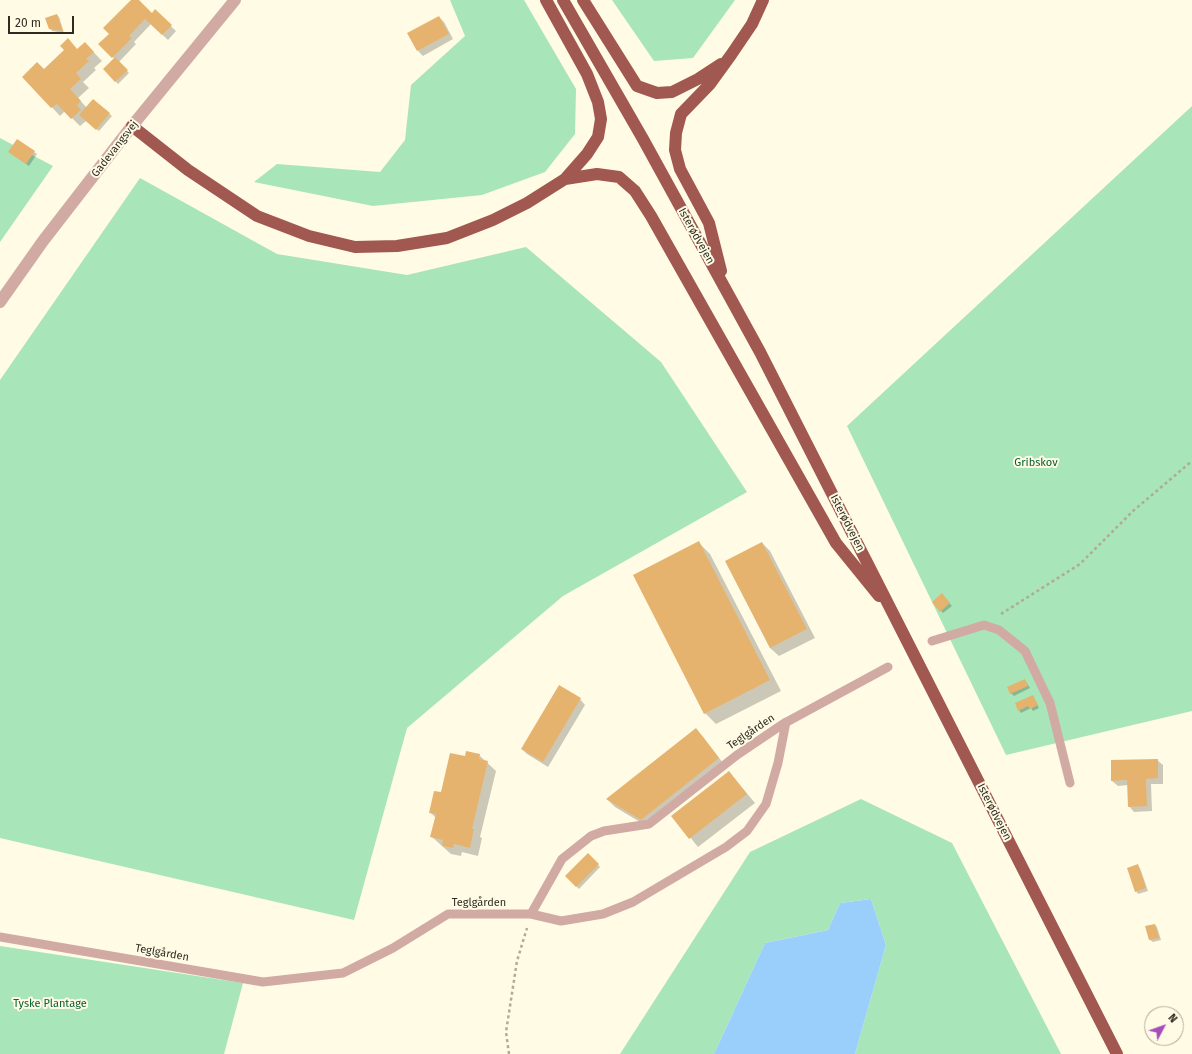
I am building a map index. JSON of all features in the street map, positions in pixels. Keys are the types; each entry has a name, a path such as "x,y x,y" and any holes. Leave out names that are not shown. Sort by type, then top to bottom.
{"highway":[{"path":"132,126 188,170 257,216 309,236 355,247 397,246 447,238 493,220 527,203 565,179 587,154 598,138 601,120 598,102 587,74 546,0"},
{"name":"Isterødvejen","path":"563,0 643,139 760,352 1117,1054"},
{"path":"583,0 637,86 657,93 672,92 698,79 725,61"},
{"path":"725,289 709,223 680,169 675,150 676,133 681,114 710,84 752,24 763,0"},
{"path":"565,179 597,174 619,177 635,191 655,223 836,543 893,612"}],"street":[{"name":"Gadevangsvej","path":"0,302 43,241 132,126 235,0"}],"lane":[{"path":"932,641 984,625 1000,630 1025,651 1050,703 1070,783"},
{"name":"Teglgården","path":"0,937 263,982 343,973 393,948 448,914 531,914 562,860 591,836 604,831 649,824 737,754 786,722 888,667"},
{"path":"531,914 561,921 603,914 632,902 726,847 747,831 766,804 778,763 786,722"}],"path":[{"path":"984,625 1080,564 1133,511 1192,461"},
{"path":"509,1054 506,1032 518,962 531,914"}],"green space":[{"path":"450,0 524,0 576,89 575,134 545,172 482,195 373,206 254,182 277,164 380,172 405,140 411,85 465,36"},
{"path":"612,0 735,0 693,58 654,61"},
{"name":"Gribskov","path":"1192,106 1192,711 1006,755 847,426"},
{"path":"0,138 53,166 0,242"},
{"path":"140,178 277,254 407,275 526,247 661,362 747,492 563,596 407,728 354,920 0,838 0,380"},
{"path":"861,799 952,843 1061,1054 855,1054 886,945 871,899 840,903 828,930 765,943 714,1054 620,1054 750,852"},
{"name":"Tyske Plantage","path":"0,946 243,983 224,1054 0,1054"}],"water":[{"path":"871,899 886,945 855,1054 714,1054 765,943 828,930 840,903"}],"building":[{"path":"131,0 139,0 152,13 155,9 172,25 162,35 145,19 129,36 132,38 112,58 98,44 109,34 103,28"},
{"path":"57,14 63,31 49,29 45,18"},
{"path":"439,16 449,34 417,51 407,33"},
{"path":"68,38 77,49 85,42 94,52 86,59 89,61 76,73 81,79 70,89 81,101 77,105 81,110 71,119 57,104 51,108 22,77 37,62 44,69 64,50 60,46"},
{"path":"115,57 128,70 115,82 103,69"},
{"path":"93,99 110,113 96,130 79,115"},
{"path":"17,139 35,151 26,164 8,152"},
{"path":"699,541 770,680 704,714 633,575"},
{"path":"762,542 807,629 770,648 725,561"},
{"path":"942,593 950,603 940,612 932,602"},
{"path":"1025,679 1028,686 1010,694 1007,687"},
{"path":"559,685 581,698 543,762 521,749"},
{"path":"1033,695 1038,705 1030,709 1028,706 1018,711 1015,703"},
{"path":"696,728 719,758 641,820 606,799"},
{"path":"466,751 480,754 479,759 488,761 472,829 474,829 470,848 454,844 453,848 442,846 443,840 430,837 436,814 429,813 434,791 441,792 450,753 465,756"},
{"path":"1158,759 1158,778 1146,779 1147,806 1128,807 1127,780 1111,781 1111,760"},
{"path":"729,771 747,794 689,839 671,816"},
{"path":"588,853 599,864 576,887 565,876"},
{"path":"1138,864 1146,888 1135,892 1127,868"},
{"path":"1155,924 1159,938 1149,940 1145,926"}]}
